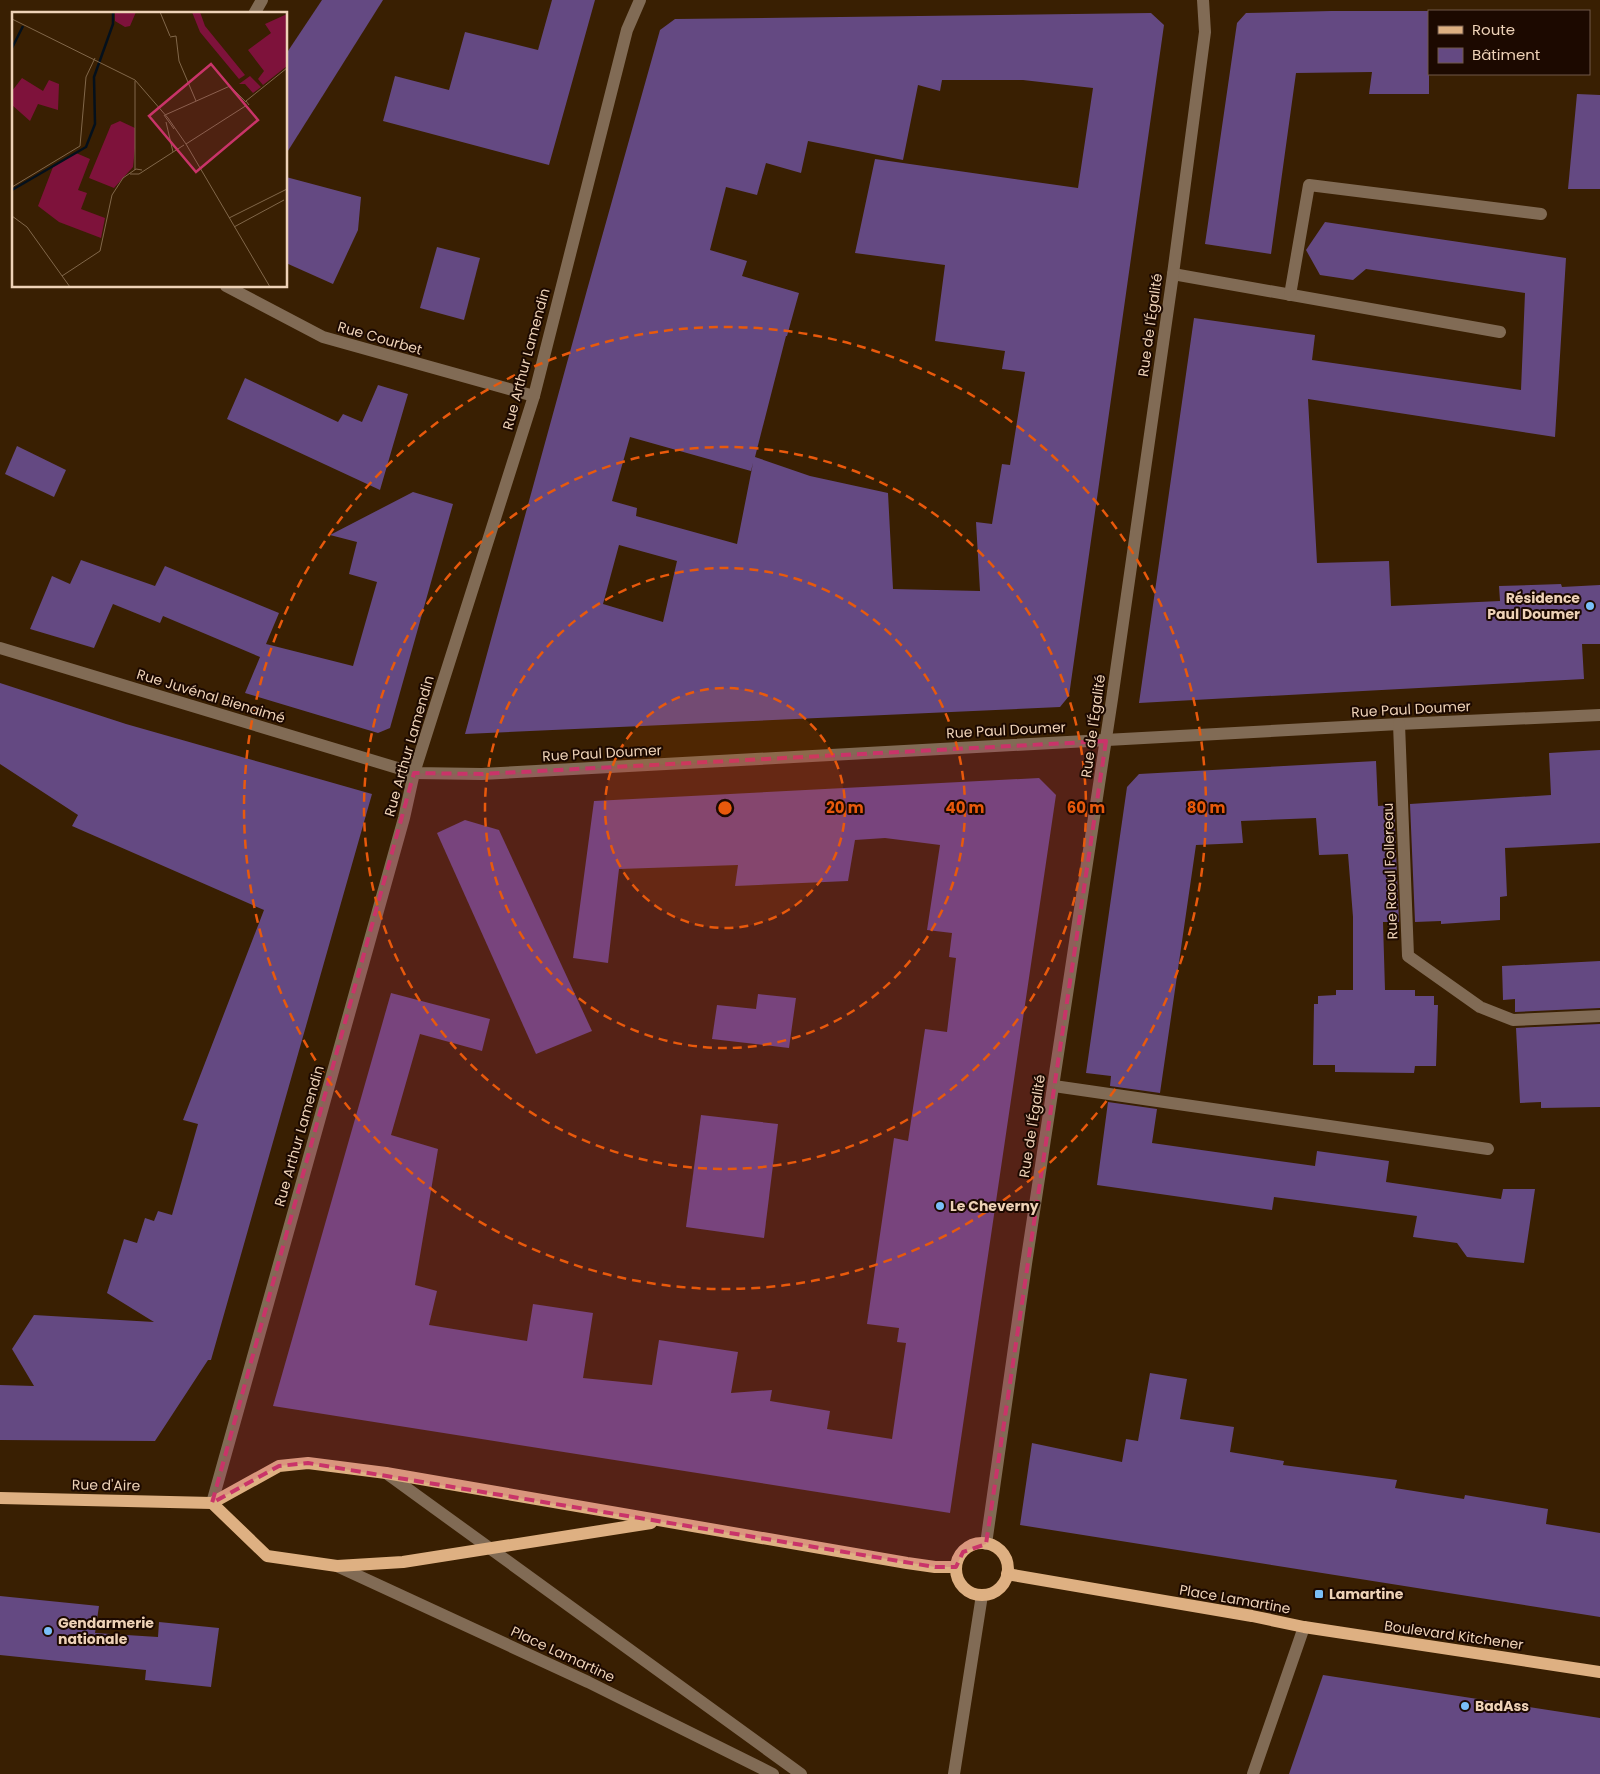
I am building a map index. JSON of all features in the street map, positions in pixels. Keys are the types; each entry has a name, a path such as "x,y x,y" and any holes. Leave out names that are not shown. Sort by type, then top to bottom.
{"main road":[{"name":"Place Lamartine","path":"663,1522 403,1562 337,1566 267,1556 212,1502 279,1466 308,1463 386,1473 907,1563 935,1567 956,1567"},
{"name":"Rue d'Aire","path":"0,1498 212,1502"},
{"path":"978,1544 986,1544 1001,1552 1008,1566 1007,1574 1001,1587 995,1591 982,1595 973,1594 960,1584 956,1567 958,1559 963,1552 978,1544"},
{"name":"Place Lamartine","path":"1007,1574 1252,1616 1304,1627"},
{"name":"Boulevard Kitchener","path":"1304,1627 1600,1672"}],"street":[{"path":"255,12 262,0"},
{"name":"Rue Arthur Lamendin","path":"212,1502 401,828 414,773 534,396 627,30 640,0"},
{"name":"Rue de l'Égalité","path":"986,1544 1106,741 1173,274 1205,32 1203,0"},
{"path":"1290,295 1309,185 1542,214"},
{"path":"1173,274 1500,332"},
{"name":"Rue Courbet","path":"230,288 323,337 534,396"},
{"name":"Rue Juvénal Bienaimé","path":"0,648 414,773"},
{"name":"Rue Paul Doumer","path":"414,773 482,774 1399,724 1600,715"},
{"name":"Rue Raoul Follereau","path":"1399,724 1408,956 1480,1007 1513,1020 1600,1016"},
{"path":"1054,1086 1488,1150"},
{"name":"Place Lamartine","path":"386,1473 801,1774"},
{"name":"Place Lamartine","path":"337,1566 588,1682 773,1774"},
{"path":"954,1774 982,1595"},
{"name":"Place Lamartine","path":"1253,1774 1304,1627"}],"highlighted area":[{"path":"1106,741 986,1544 963,1552 956,1567 935,1567 308,1463 279,1466 212,1503 414,773 482,774"}],"building":[{"path":"322,0 383,0 288,151 288,51"},
{"path":"552,0 595,0 549,165 383,121 395,76 449,90 465,32 538,50"},
{"path":"1428,11 1429,94 1369,94 1372,72 1296,73 1271,254 1205,244 1237,23 1246,13"},
{"path":"1151,13 1164,25 1069,696 1060,707 465,734 660,30 675,19","holes":["942,80 1023,80 1093,88 1078,188 875,159 855,253 945,265 935,341 1005,351 1002,369 1025,372 1010,465 1002,464 992,524 976,522 980,591 893,589 888,493 810,476 755,457 799,293 742,276 747,261 710,250 726,187 757,195 766,163 801,173 808,141 903,160 918,85 940,91","630,437 751,471 753,463 737,544 636,516 637,508 612,501","619,545 677,561 663,622 603,604"]},
{"path":"1577,94 1600,95 1600,189 1568,189"},
{"path":"288,178 361,197 358,230 333,284 288,264"},
{"path":"1325,222 1566,258 1555,437 1308,399 1317,563 1389,561 1391,606 1500,601 1499,586 1561,584 1562,587 1600,585 1600,644 1582,644 1584,679 1139,703 1194,318 1315,335 1312,360 1521,390 1525,293 1366,269 1353,280 1320,275 1306,250"},
{"path":"437,247 480,258 464,320 420,308"},
{"path":"245,378 338,422 343,414 362,422 378,385 408,394 380,490 227,419"},
{"path":"17,446 66,470 54,497 5,474"},
{"path":"413,492 453,504 390,728 378,733 245,693 260,657 163,616 160,623 113,604 94,648 30,629 52,576 70,584 81,560 155,586 165,566 279,613 266,644 353,666 377,582 349,574 357,542 330,535"},
{"path":"0,683 126,724 372,794 211,1360 208,1360 155,1441 0,1440 0,1385 34,1386 12,1349 34,1315 154,1322 107,1293 124,1239 137,1243 145,1218 154,1221 158,1211 172,1215 198,1124 183,1120 264,910 72,826 78,815 0,764"},
{"path":"1600,750 1600,843 1505,848 1507,896 1500,897 1500,920 1441,924 1441,921 1415,922 1410,804 1551,795 1549,753"},
{"path":"1376,761 1378,806 1394,805 1399,922 1383,922 1385,990 1415,990 1415,996 1434,996 1434,1005 1438,1005 1436,1066 1415,1066 1414,1073 1335,1072 1335,1065 1313,1065 1314,1004 1318,1004 1318,996 1336,995 1336,990 1353,990 1353,917 1348,854 1319,855 1316,818 1241,821 1243,843 1196,845 1160,1093 1110,1086 1111,1076 1086,1073 1127,787 1139,774"},
{"path":"1039,778 1056,795 950,1513 273,1406 391,993 490,1019 482,1051 420,1034 391,1135 438,1149 415,1285 437,1291 429,1325 527,1341 533,1304 593,1313 583,1378 652,1385 659,1340 738,1352 731,1393 772,1390 770,1401 830,1411 827,1429 892,1439 906,1343 897,1342 899,1328 867,1324 894,1138 908,1141 925,1029 947,1032 956,958 949,957 952,933 927,930 940,845 885,838 855,840 848,881 735,886 738,865 619,869 608,963 573,958 594,801"},
{"path":"465,820 499,830 592,1031 536,1054 437,833"},
{"path":"1600,961 1600,1008 1515,1012 1515,999 1503,1000 1502,966"},
{"path":"758,994 796,998 789,1048 712,1039 717,1005 756,1009"},
{"path":"1600,1024 1600,1107 1541,1108 1541,1102 1520,1103 1516,1028"},
{"path":"1108,1102 1157,1109 1152,1143 1315,1166 1317,1151 1389,1161 1386,1182 1501,1199 1503,1189 1535,1189 1524,1263 1467,1257 1457,1243 1413,1237 1417,1216 1274,1197 1272,1210 1097,1185"},
{"path":"701,1115 778,1124 764,1238 686,1227"},
{"path":"1150,1373 1187,1379 1180,1419 1234,1427 1230,1452 1284,1461 1283,1465 1397,1480 1395,1488 1464,1499 1465,1495 1548,1509 1546,1524 1600,1533 1600,1617 1020,1525 1032,1443 1122,1462 1126,1439 1138,1441"},
{"path":"0,1596 99,1606 95,1633 158,1637 159,1622 219,1628 211,1687 145,1680 146,1670 0,1655"},
{"path":"1323,1675 1600,1718 1600,1774 1289,1774"}],"place":[{"name":"Résidence Paul Doumer","path":"1590,606"},
{"name":"Le Cheverny","path":"940,1206"},
{"name":"Lamartine","path":"1319,1594"},
{"name":"Gendarmerie nationale","path":"48,1631"},
{"name":"BadAss","path":"1465,1706"}]}
